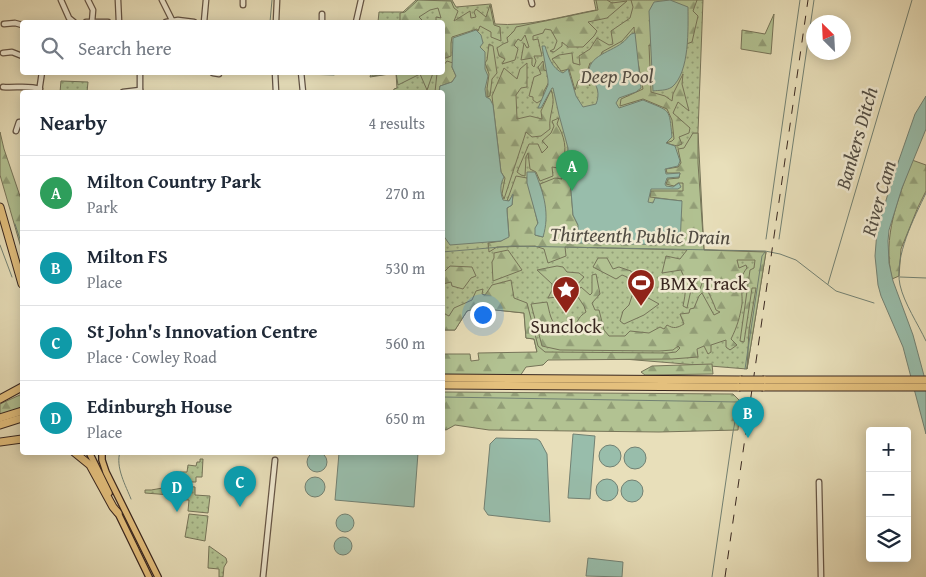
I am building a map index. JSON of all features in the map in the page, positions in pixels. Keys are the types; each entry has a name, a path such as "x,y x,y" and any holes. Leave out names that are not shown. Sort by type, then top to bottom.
{"highway":[{"path":"0,207 20,277"},
{"path":"445,378 740,383"},
{"path":"893,384 926,380"},
{"path":"445,385 764,383 893,384 926,387"},
{"path":"0,400 20,388"},
{"path":"0,400 20,393"},
{"path":"0,418 20,412"},
{"path":"0,425 20,419"},
{"path":"0,442 20,441"},
{"path":"78,455 90,465 113,507 118,512"}],"main road":[{"path":"90,455 149,577"},
{"path":"102,455 106,472 158,577"}],"street":[{"path":"61,0 72,20"},
{"path":"88,0 93,10 92,20"},
{"path":"118,0 119,20"},
{"path":"162,0 172,20 186,20"},
{"path":"204,20 206,0"},
{"path":"276,20 277,0"},
{"path":"356,20 361,0"},
{"path":"322,14 322,20"},
{"path":"4,24 20,24"},
{"path":"3,53 8,49 20,55"},
{"path":"40,90 42,75"},
{"path":"140,75 140,90"},
{"path":"275,75 276,90"},
{"path":"301,75 303,90"},
{"path":"3,87 26,87 36,90"},
{"path":"12,121 20,122"},
{"path":"16,131 20,124"},
{"path":"263,577 274,460"},
{"path":"819,482 821,577"}],"green space":[{"path":"416,0 452,0 456,7 491,4 495,24 507,25 546,20 596,10 594,0 703,0 698,132 704,250 766,252 747,369 537,352 534,339 526,338 524,313 477,308 467,311 455,330 445,330 445,90 394,90 397,88 396,75 445,75 445,20 378,20 379,12 403,12"},
{"path":"418,0 451,1 454,8 458,11 454,21 470,11 471,18 476,17 474,12 476,9 486,17 490,5 494,25 500,27 501,41 491,37 491,32 480,26 478,31 477,29 452,37 451,56 445,58 445,20 436,20 436,17 441,18 438,8 430,10 419,17 422,20 400,20 400,13 405,12"},
{"path":"596,0 607,0 612,3 627,1 607,18 588,22 597,31 583,47 568,47 562,42 562,46 554,52 550,51 554,49 557,41 551,30 545,29 543,33 533,36 533,40 538,39 542,56 534,56 536,61 534,67 532,65 532,58 521,60 524,43 527,48 529,47 525,35 521,41 518,39 514,45 518,49 515,60 502,64 505,59 499,56 497,48 508,42 507,38 516,27 598,10"},
{"path":"631,0 697,0 693,11 698,16 692,42 664,52 649,45 651,92 665,96 672,101 673,94 683,74 682,84 689,111 678,102 673,113 690,128 689,133 679,137 682,144 677,146 666,143 674,139 672,120 667,109 643,99 620,106 621,99 643,89 636,52 634,27 622,41 602,52 598,63 590,63 586,75 590,86 583,77 578,81 575,90 569,69 561,71 552,59 559,55 572,53 573,63 580,65 579,56 590,49 597,38 609,45 613,44 611,31 630,18 633,7"},
{"path":"774,14 771,54 741,49 742,30 765,34"},
{"path":"489,44 493,46 497,73 492,79 490,96 487,97 489,74 485,63"},
{"path":"447,61 453,63 452,67 456,76 452,82 440,86 439,90 435,90 437,75 445,75 445,64"},
{"path":"543,61 544,70 548,71 547,77 550,80 544,91 543,99 537,103 533,100 533,97 529,96 534,77 541,74 538,67"},
{"path":"527,63 527,87 521,88 516,95 517,119 530,116 542,119 541,111 551,90 553,104 550,129 541,136 532,137 526,132 504,199 502,194 505,178 501,172 492,96 504,68 517,79 520,69"},
{"path":"396,75 418,75 398,85"},
{"path":"420,75 432,75 427,90"},
{"path":"61,81 88,82 87,90 60,90"},
{"path":"559,118 557,124 562,133 565,148 562,162 570,178 573,215 578,225 682,201 650,197 651,191 683,191 683,183 678,183 674,186 666,184 668,179 679,178 680,173 667,173 666,169 678,167 681,163 678,149 684,148 693,133 698,133 698,163 704,250 766,252 747,369 749,330 756,288 752,288 744,342 740,341 750,270 754,268 755,260 737,260 739,268 746,265 747,268 741,281 742,304 740,313 731,339 737,345 730,350 726,347 726,340 711,345 711,352 708,354 704,346 697,349 698,357 548,360 543,365 526,367 520,376 445,375 445,354 470,354 471,361 479,360 478,353 537,352 534,339 526,338 524,313 477,308 467,311 455,330 445,330 445,314 449,316 454,308 472,300 476,291 483,289 482,294 485,295 492,285 511,280 514,298 527,303 538,346 545,352 667,353 676,352 680,348 678,346 673,350 659,351 560,350 542,346 531,304 547,302 551,317 560,329 572,326 586,312 576,294 581,287 590,295 592,293 592,275 596,274 600,294 592,303 595,310 599,310 604,330 609,336 625,336 630,331 649,333 660,327 664,329 667,325 674,327 684,324 680,314 689,313 702,293 714,315 720,312 716,310 703,281 699,291 690,281 691,290 687,308 683,306 685,287 681,270 662,273 666,256 680,259 687,250 565,247 566,256 548,263 544,249 535,246 497,247 489,252 488,243 501,241 509,236 507,208 512,205 513,195 507,201 516,176 527,178 538,224 535,235 543,237 542,191 540,184 555,178 562,179 562,163 558,168 552,167 553,176 540,181 536,172 530,169 528,153 525,176 517,172 529,144 538,144 542,153 548,147 542,141 551,133 554,126 552,121"},
{"path":"0,132 20,196 20,244 0,175"},
{"path":"912,160 926,165 926,191 901,249 899,276 892,279 889,263 890,233 897,204"},
{"path":"508,250 522,270 493,281 492,262 494,253"},
{"path":"598,258 607,258 613,269 619,267 631,271 633,278 641,276 643,278 633,288 627,277 622,275 616,279 593,267"},
{"path":"450,266 472,267 476,276 471,278 463,289 452,286 451,282 445,284 445,271"},
{"path":"557,266 563,267 567,272 579,273 584,277 567,296 548,298 552,290 552,284 537,270"},
{"name":"BMX Track","path":"634,290 659,304 644,315 624,324 620,321 623,311 629,305"},
{"path":"712,364 713,374 645,375 641,372 652,366"},
{"path":"445,392 733,394 740,401 738,430 659,432 489,430 455,425 446,430"},
{"path":"20,395 20,409 0,415 0,404"},
{"path":"200,459 203,459 202,477 196,477 196,482 180,482 180,472 187,472 188,465 196,466"},
{"path":"171,485 195,487 195,495 210,496 208,513 188,511 189,500 171,499 171,495 145,493 145,490 168,488"},
{"path":"189,514 208,516 205,541 185,537"},
{"path":"209,546 226,558 227,562 224,567 223,577 219,577 219,569 208,568"}],"water":[{"path":"670,0 688,7 688,38 685,61 678,80 672,87 653,91 649,11 654,2"},
{"path":"476,30 481,35 483,43 480,47 485,52 485,69 488,76 485,89 486,97 490,99 493,105 501,172 504,177 501,194 503,200 509,201 513,194 512,205 507,208 509,237 501,241 450,245 445,238 445,90 439,90 440,86 452,82 456,76 452,67 453,38"},
{"name":"Deep Pool","path":"635,33 641,88 636,92 619,98 616,103 619,108 643,100 664,109 669,115 672,137 666,143 675,146 680,161 678,166 665,169 666,174 680,173 679,177 667,178 665,184 666,186 673,187 679,183 681,187 678,189 651,189 648,202 653,203 655,198 682,201 680,245 578,243 578,225 573,215 570,178 575,175 575,171 567,169 568,148 553,88 541,108 538,108 548,85 542,46 545,46 549,58 559,71 563,73 568,69 576,96 583,107 596,104 598,97 598,90 590,79 590,66 598,56 622,43 631,34"},
{"path":"926,96 926,129 902,188 889,230 888,241 889,263 893,281 913,335 926,383 926,434 903,347 881,296 875,256 877,231 892,180 915,114"},
{"path":"527,172 535,172 543,196 546,220 543,237 535,235 535,228 538,223 527,183"},
{"path":"573,434 595,436 590,499 568,498"},
{"path":"496,438 537,439 540,441 547,454 550,522 488,515 484,509 490,444"},
{"path":"610,445 618,448 621,456 618,464 610,467 602,464 599,456 602,448"},
{"path":"635,447 643,450 646,458 643,466 635,469 627,466 624,458 627,450"},
{"path":"310,455 324,455 326,466 321,471 313,471 308,466 307,462"},
{"path":"339,455 418,455 414,507 335,500"},
{"path":"315,477 322,480 325,487 322,494 315,497 308,494 305,487 308,480"},
{"path":"607,479 615,482 618,490 615,498 607,501 599,498 596,490 599,482"},
{"path":"632,480 640,483 643,491 640,499 632,502 624,499 621,491 624,483"},
{"path":"345,514 351,517 354,523 351,529 345,532 339,529 336,523 339,517"},
{"path":"343,537 349,540 352,546 349,552 343,555 337,552 334,546 337,540"},
{"path":"588,558 623,562 622,577 586,576"}],"waterway":[{"path":"270,20 272,0"},
{"path":"766,239 800,0"},
{"path":"779,239 814,0"},
{"name":"Bankers Ditch","path":"828,284 912,0"},
{"path":"926,193 906,238 902,250 899,274 900,285 905,299 926,341"},
{"path":"15,224 20,239"},
{"path":"0,245 12,277"},
{"name":"Thirteenth Public Drain","path":"445,252 512,246 765,251 796,260 836,291 874,303"},
{"path":"745,369 762,256 765,252"},
{"path":"900,277 926,278"},
{"path":"445,397 739,402"},
{"path":"712,577 739,401"},
{"path":"120,455 120,470 131,499"}],"railway":[{"path":"725,577 808,0"}],"place":[{"name":"Milton Country Park","path":"572,191"},
{"name":"BMX Track","path":"641,307"},
{"name":"Sunclock","path":"566,314"},
{"name":"Milton FS","path":"748,438"},
{"name":"St John's Innovation Centre","path":"240,507"},
{"name":"Edinburgh House","path":"177,512"}],"water label":[{"name":"River Cam","path":"878,198"}]}
